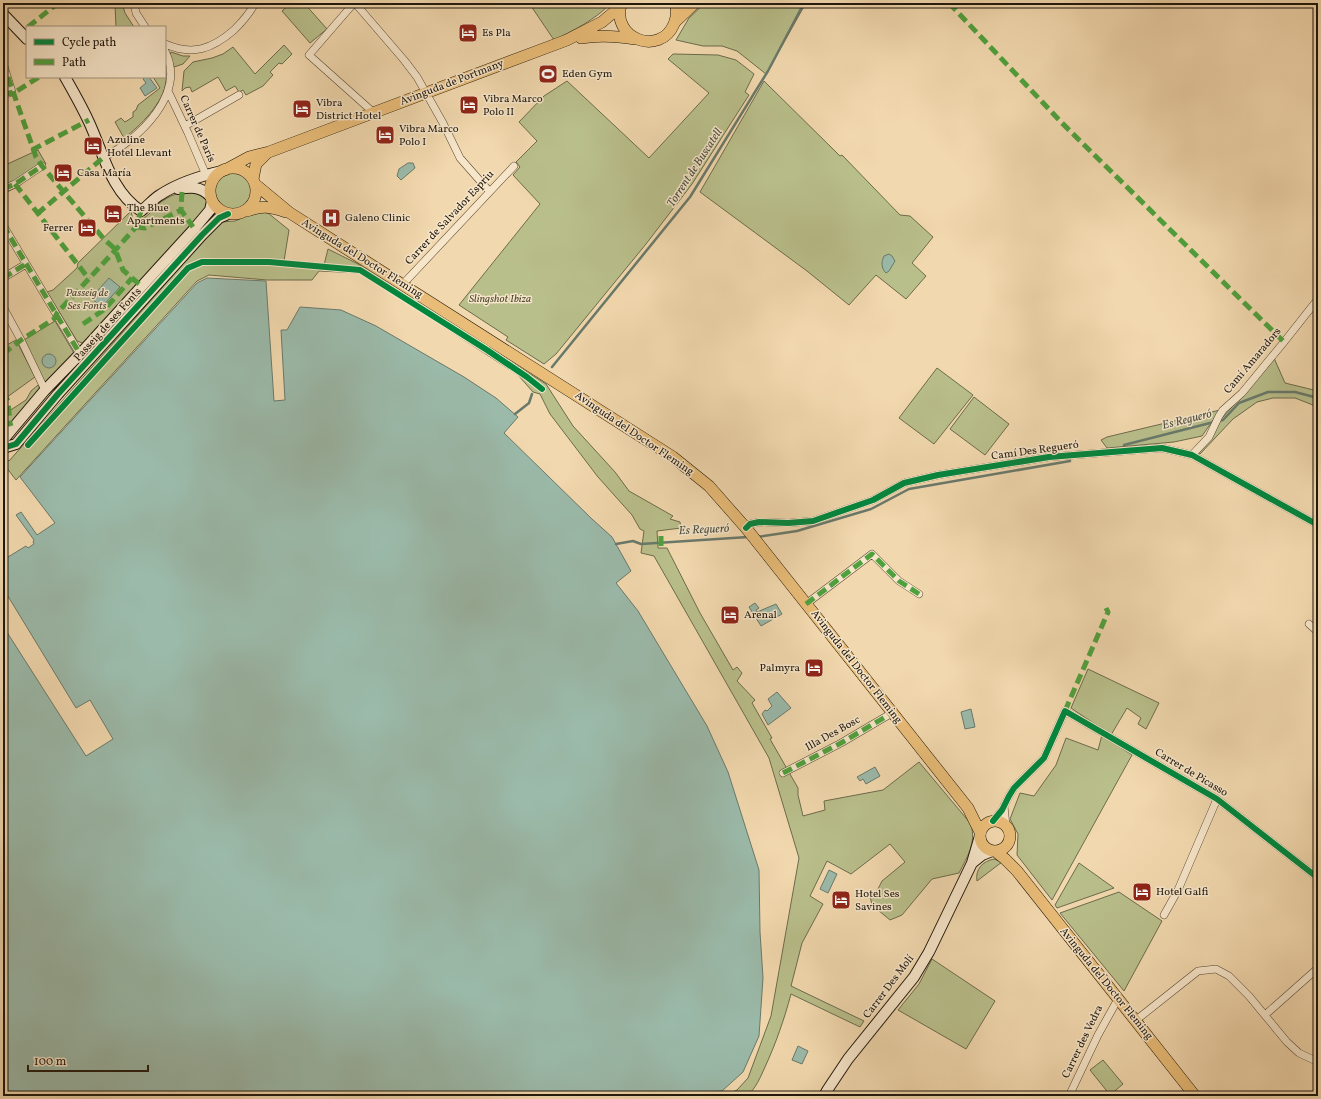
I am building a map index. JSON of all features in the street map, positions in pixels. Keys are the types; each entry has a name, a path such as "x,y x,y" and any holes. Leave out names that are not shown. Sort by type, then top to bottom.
{"main road":[{"path":"675,3 677,11 675,22"},
{"path":"675,22 695,3"},
{"name":"Avinguda de Portmany","path":"223,170 249,157 270,152 567,40 602,22 621,4"},
{"path":"621,4 620,16 622,25 628,33 636,39"},
{"name":"Avinguda de Portmany","path":"567,40 600,36 619,36 649,42 659,40 670,31 675,22"},
{"name":"Avinguda de Portmany","path":"254,181 253,172 257,162 270,152"},
{"path":"233,168 241,169 248,173 254,181 256,191 255,199 252,206 246,211 237,214 228,214 220,211 211,198 210,190 212,182 223,170 233,168"},
{"name":"Avinguda del Doctor Fleming","path":"254,181 290,213 673,458 709,486 751,534 968,808 980,834 983,845 1005,859 1016,872 1195,1096"},
{"name":"Avinguda del Doctor Fleming","path":"246,211 263,206 290,213"},
{"name":"Avinguda del Doctor Fleming","path":"968,808 992,821 999,822 1006,826 1010,838 1006,845 1016,872"},
{"path":"980,834 984,825 992,821"},
{"path":"994,851 999,850 1006,845"}],"street":[{"path":"134,3 136,13 144,26"},
{"path":"166,44 177,49 194,50 207,48 221,40 240,24 256,3"},
{"path":"374,113 309,55 354,3 404,60 427,93 460,158 489,191"},
{"path":"3,14 26,38"},
{"path":"104,157 145,127 159,108 168,92 171,72 169,59 166,54"},
{"path":"3,63 12,92 3,95"},
{"path":"66,78 89,120 110,173 120,190 133,206 140,211 159,195 189,180 223,170"},
{"name":"Carrer de París","path":"168,92 185,126 206,175"},
{"path":"185,126 239,95"},
{"path":"3,189 15,184 42,166"},
{"name":"Carrer de Salvador Espriu","path":"403,284 514,166"},
{"path":"170,190 195,187 204,190 211,198"},
{"name":"Passeig de ses Fonts","path":"3,440 45,390 80,354 210,210 211,198"},
{"name":"Passeig de ses Fonts","path":"3,448 16,444 58,394 202,236 219,218 228,214"},
{"path":"3,225 86,364"},
{"path":"3,278 26,264"},
{"name":"Camí Amaradors","path":"1192,455 1209,437 1219,416 1246,387 1318,299"},
{"path":"3,307 45,390 58,394"},
{"name":"Camí Des Regueró","path":"751,534 750,524 759,522 788,523 813,521 873,500 904,483 938,475 1049,457 1162,448 1192,455 1318,525"},
{"path":"806,604 872,554 899,580 919,594"},
{"path":"1308,624 1318,632"},
{"name":"Carrer de Picasso","path":"1004,805 1014,788 1044,758 1065,711 1217,799 1317,875"},
{"name":"Illa Des Bosc","path":"783,773 841,743 892,713"},
{"path":"1164,915 1178,890 1217,799"},
{"path":"992,821 1004,805"},
{"path":"1004,805 1006,826"},
{"name":"Carrer Des Molí","path":"824,1096 848,1059 914,977 929,952 972,863 980,834"},
{"path":"972,863 978,857 994,851"},
{"path":"1264,1015 1318,968"},
{"path":"1135,1021 1198,971 1216,969 1229,976 1249,996 1287,1042 1299,1053 1318,1062"},
{"name":"Carrer des Vedra","path":"1069,1096 1098,1034 1118,999"}],"green space":[{"path":"116,3 122,3 125,13 133,26 116,26"},
{"path":"291,3 304,3 327,29 310,43 282,11"},
{"path":"529,3 611,3 591,20 554,40"},
{"path":"705,3 806,3 766,74 737,51 722,46 703,46 676,40 689,18"},
{"path":"284,45 292,54 282,64 279,63 270,72 273,75 263,86 246,95 243,90 239,92 235,86 226,91 218,77 192,92 190,87 185,88 182,91 184,71 193,62 223,54 233,47 255,74"},
{"path":"171,52 183,56 190,56 183,64 174,67 170,55"},
{"name":"Slingshot Ibiza","path":"673,54 718,55 736,60 754,74 745,92 749,95 692,184 646,244 556,354 544,364 506,340 508,337 459,305 540,204 513,175 520,167 516,162 537,141 519,122 544,96 567,81 649,158 709,93 668,59"},
{"path":"154,78 166,78 161,98 144,120 124,138 115,122 121,118 125,122 133,117 133,112 136,110 138,105 160,88"},
{"path":"764,81 840,156 842,155 900,215 910,216 933,237 912,263 926,276 906,299 876,275 849,305 807,271 700,192"},
{"path":"38,150 46,164 19,186 3,194 3,166"},
{"path":"233,173 246,178 251,191 246,204 233,209 220,204 215,191 220,178"},
{"name":"Passeig de Ses Fonts","path":"193,190 203,194 207,200 207,207 85,344 77,341 47,292 53,290 77,268 78,263 131,211 133,220 144,218 159,203 167,198"},
{"path":"254,213 268,213 289,230 284,261 324,265 328,249 358,264 546,384 573,426 615,472 629,491 673,516 670,519 680,522 681,528 657,531 658,548 667,548 700,613 733,670 737,667 742,673 737,681 755,700 752,703 772,738 770,739 798,788 798,795 803,816 825,810 824,801 883,790 919,762 971,824 972,844 959,873 932,879 902,915 890,920 872,905 870,896 877,891 882,881 905,862 890,844 851,874 827,861 810,896 823,904 802,943 791,986 864,1021 860,1027 791,994 776,1040 755,1086 747,1096 725,1096 737,1090 748,1078 771,1016 799,858 769,758 654,556 641,553 644,531 640,529 632,515 598,477 550,414 540,394 533,392 518,375 361,273 319,271 312,280 267,280 209,275 197,281 16,480 3,463 3,459 5,457 9,461 220,222 235,221"},
{"path":"55,321 74,353 45,384 24,340"},
{"path":"16,340 35,377 3,400 3,347"},
{"path":"1274,358 1285,383 1318,391 1318,407 1295,398 1273,398 1257,402 1233,419 1200,454 1198,454 1215,432 1221,419"},
{"path":"937,368 973,395 934,444 899,418"},
{"path":"38,385 41,392 3,436 3,415 26,400 31,391"},
{"path":"974,397 1009,424 985,455 950,429"},
{"path":"1220,410 1202,436 1174,442 1107,448 1101,440 1107,437"},
{"path":"1088,669 1159,703 1146,729 1138,724 1141,718 1127,708 1111,735 1071,708"},
{"path":"1102,735 1132,755 1052,900 1017,855 1018,834 1010,819 1020,793 1034,796 1056,765 1066,738 1098,750"},
{"path":"994,859 1002,862 977,881 977,873 981,866"},
{"path":"1079,863 1114,888 1057,908 1055,905"},
{"path":"1119,892 1162,921 1124,991 1060,913"},
{"path":"932,959 995,1001 966,1049 898,1010 919,984"},
{"path":"1103,1060 1123,1084 1110,1095 1090,1070"}],"shaded area":[{"path":"150,78 157,88 145,96 140,88 146,83 143,79"},
{"path":"408,163 413,163 415,168 401,180 397,176 399,169"},
{"path":"889,254 895,261 886,273 882,267 882,260 884,256"},
{"path":"109,278 120,287 102,307 91,298"},
{"path":"207,278 266,281 274,401 285,400 281,330 287,330 300,307 341,310 376,326 464,377 496,398 518,417 504,433 612,537 631,571 616,583 638,611 707,726 728,772 759,870 760,932 763,978 759,1036 743,1072 722,1091 679,1096 3,1096 3,626 86,756 113,739 90,700 76,708 3,588 3,560 26,546 28,548 34,544 34,540 16,515 21,512 37,535 55,523 20,477 197,283"},
{"path":"46,354 52,354 56,358 56,364 52,368 46,368 42,364 42,358"},
{"path":"755,603 759,608 756,610 757,612 776,604 782,614 761,626 749,607"},
{"path":"777,692 791,708 768,725 762,714 765,710 767,711 772,706 768,699"},
{"path":"971,709 975,727 965,729 961,712"},
{"path":"875,767 880,776 866,784 863,779 860,781 857,777"},
{"path":"829,870 837,874 828,893 820,889"},
{"path":"798,1046 808,1051 802,1064 792,1060"}],"waterway":[{"name":"Torrent de Buscatell","path":"552,367 690,197 768,71 804,3"},
{"name":"Es Regueró","path":"1219,421 1223,420 1239,403 1268,392 1295,392 1318,398"},
{"name":"Torrent de Buscatell","path":"515,414 529,403 532,394"},
{"name":"Es Regueró","path":"1124,445 1214,422"},
{"name":"Es Regueró","path":"757,537 797,531 871,509 909,489 1070,461"},
{"name":"Es Regueró","path":"616,544 633,541 641,544 748,537"}],"marked path":[{"path":"29,26 58,3"},
{"path":"949,3 1062,123 1284,342"},
{"path":"3,63 36,157 104,239 115,249 123,270 139,284"},
{"path":"3,95 17,91 37,78"},
{"path":"32,150 89,120"},
{"path":"37,214 104,157"},
{"path":"3,189 15,184 42,166"},
{"path":"15,184 89,279"},
{"path":"182,192 181,210 193,227"},
{"path":"136,227 145,228 181,210"},
{"path":"3,354 21,340 54,319 57,313 136,227 141,211"},
{"path":"3,225 80,354"},
{"path":"3,278 26,264"},
{"path":"83,324 105,309 132,278"},
{"path":"3,392 8,401 11,426"},
{"path":"661,535 661,546"},
{"path":"806,604 872,554 899,581 919,594"},
{"path":"1065,711 1108,612 1106,608"},
{"path":"783,773 841,743 892,713"}],"cycle path":[{"path":"3,448 16,444 58,394 202,235 219,218 228,214"},
{"path":"28,445 188,268 202,262 269,262 360,270 487,350 542,389"},
{"path":"746,528 750,524 759,522 788,523 813,521 873,500 904,483 938,475 1049,457 1162,448 1192,455 1318,525"},
{"path":"993,821 1002,810 1014,788 1044,758 1065,711 1217,799 1318,878"}],"place":[{"name":"Es Pla","path":"468,33"},
{"name":"Eden Gym","path":"548,74"},
{"name":"Vibra Marco Polo II","path":"469,105"},
{"name":"Vibra District Hotel","path":"302,109"},
{"name":"Vibra Marco Polo I","path":"385,135"},
{"name":"Azuline Hotel Llevant","path":"93,146"},
{"name":"Casa María","path":"63,173"},
{"name":"The Blue Apartments","path":"113,214"},
{"name":"Galeno Clinic","path":"331,218"},
{"name":"Ferrer","path":"87,228"},
{"name":"Arenal","path":"730,615"},
{"name":"Palmyra","path":"814,668"},
{"name":"Hotel Galfi","path":"1142,892"},
{"name":"Hotel Ses Savines","path":"841,900"}]}
